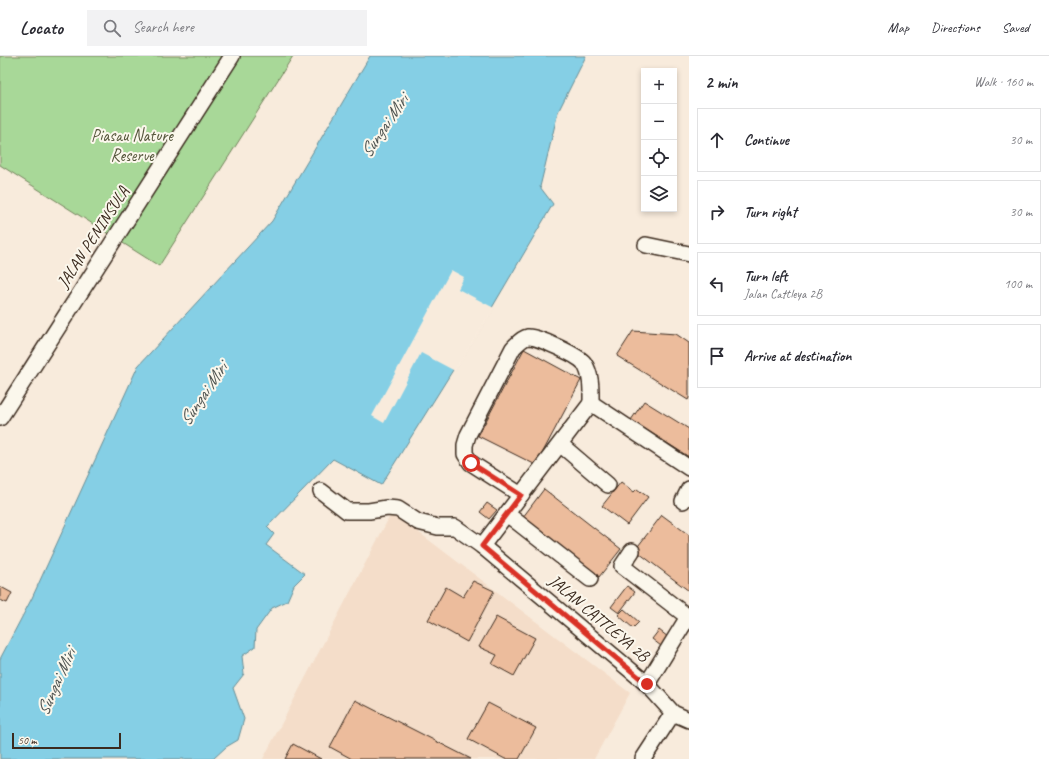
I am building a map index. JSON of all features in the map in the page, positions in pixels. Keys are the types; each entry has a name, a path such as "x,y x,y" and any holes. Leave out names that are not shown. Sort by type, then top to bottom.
{"street":[{"name":"JALAN PENINSULA","path":"0,418 232,56"},
{"path":"646,245 689,254"},
{"path":"482,546 507,514 591,403 591,383 584,362 569,352 536,338 528,337 520,340 513,348 468,435 466,445 466,454 471,463 521,495"},
{"path":"591,403 689,468"},
{"path":"560,444 608,486"},
{"name":"JALAN CATTLEYA 2B","path":"321,491 347,511 369,511 387,508 398,509 418,522 438,528 455,527 482,546 647,684 674,713 689,720"},
{"path":"507,514 590,579"},
{"path":"632,552 622,566 688,617 647,684"},
{"path":"643,759 674,713"}],"shaded area":[{"path":"392,512 630,693 594,759 263,759"}],"green space":[{"name":"Piasau Nature Reserve","path":"0,56 293,56 159,266 0,165"}],"water":[{"name":"Sungai Miri","path":"370,56 586,56 558,112 540,187 553,204 493,306 381,485 333,459 267,527 274,534 266,545 305,574 294,585 287,601 272,608 256,630 255,647 242,656 244,674 233,688 244,719 238,740 226,747 213,759 0,759 0,659 32,598 138,366 272,221"}],"pier":[{"path":"451,270 464,277 458,289 494,308 455,371 421,353 384,423 372,416"}],"building":[{"path":"633,331 676,334 689,343 688,400 617,356"},
{"path":"524,349 581,380 536,465 478,436"},
{"path":"644,401 689,429 689,457 631,420"},
{"path":"621,482 634,492 637,489 648,497 627,525 602,506"},
{"path":"544,489 621,549 599,577 523,517"},
{"path":"487,503 497,510 489,519 480,512"},
{"path":"662,515 689,535 689,591 635,550"},
{"path":"473,581 494,591 467,642 428,620 446,587 463,597"},
{"path":"627,586 635,592 619,613 611,607"},
{"path":"1,587 12,593 7,603 0,600"},
{"path":"624,609 639,622 633,628 618,615"},
{"path":"496,617 535,638 514,676 492,664 497,655 479,647"},
{"path":"659,630 668,637 661,646 652,639"},
{"path":"355,700 471,759 352,759 330,747"},
{"path":"488,703 536,728 519,759 505,759 468,739"},
{"path":"293,744 321,759 285,759"}],"route":[{"path":"471,463 521,495 482,546 647,684"}]}
